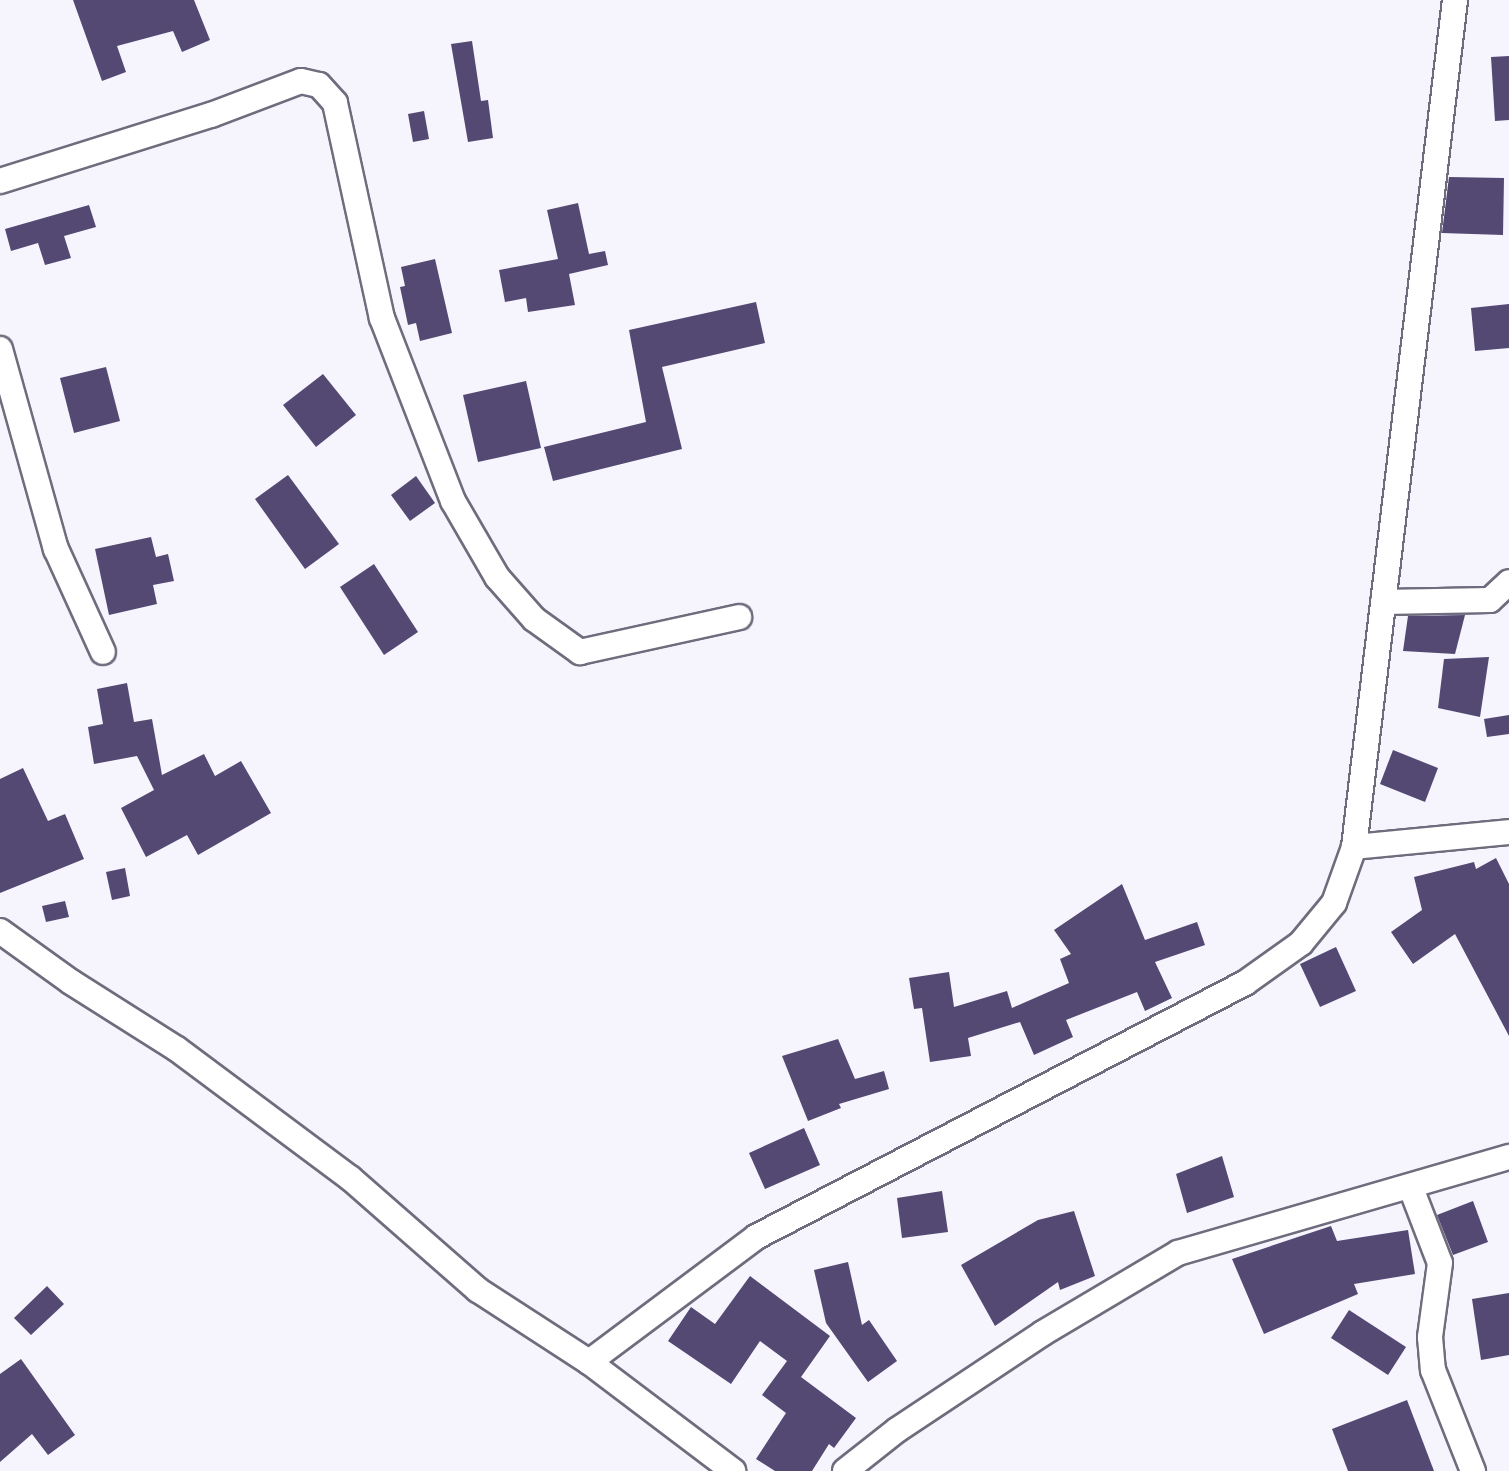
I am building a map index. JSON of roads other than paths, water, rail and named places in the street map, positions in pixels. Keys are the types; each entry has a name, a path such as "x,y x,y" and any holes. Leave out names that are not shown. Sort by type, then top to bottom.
{"street":[{"path":"589,1362 756,1237 1245,983 1301,943 1334,903 1354,847 1455,0"},
{"path":"0,181 211,115 301,81 319,85 335,103 382,318 453,501 497,577 534,619 580,652 738,617"},
{"path":"0,349 56,549 103,652"},
{"path":"1383,602 1490,600 1509,582"},
{"path":"1354,847 1509,832"},
{"path":"0,931 71,982 177,1049 350,1178 478,1290 589,1362 733,1471"},
{"path":"845,1471 897,1430 1044,1333 1178,1254 1354,1198 1411,1188 1509,1157"},
{"path":"1411,1188 1440,1263 1430,1337 1433,1370 1473,1471"}]}
